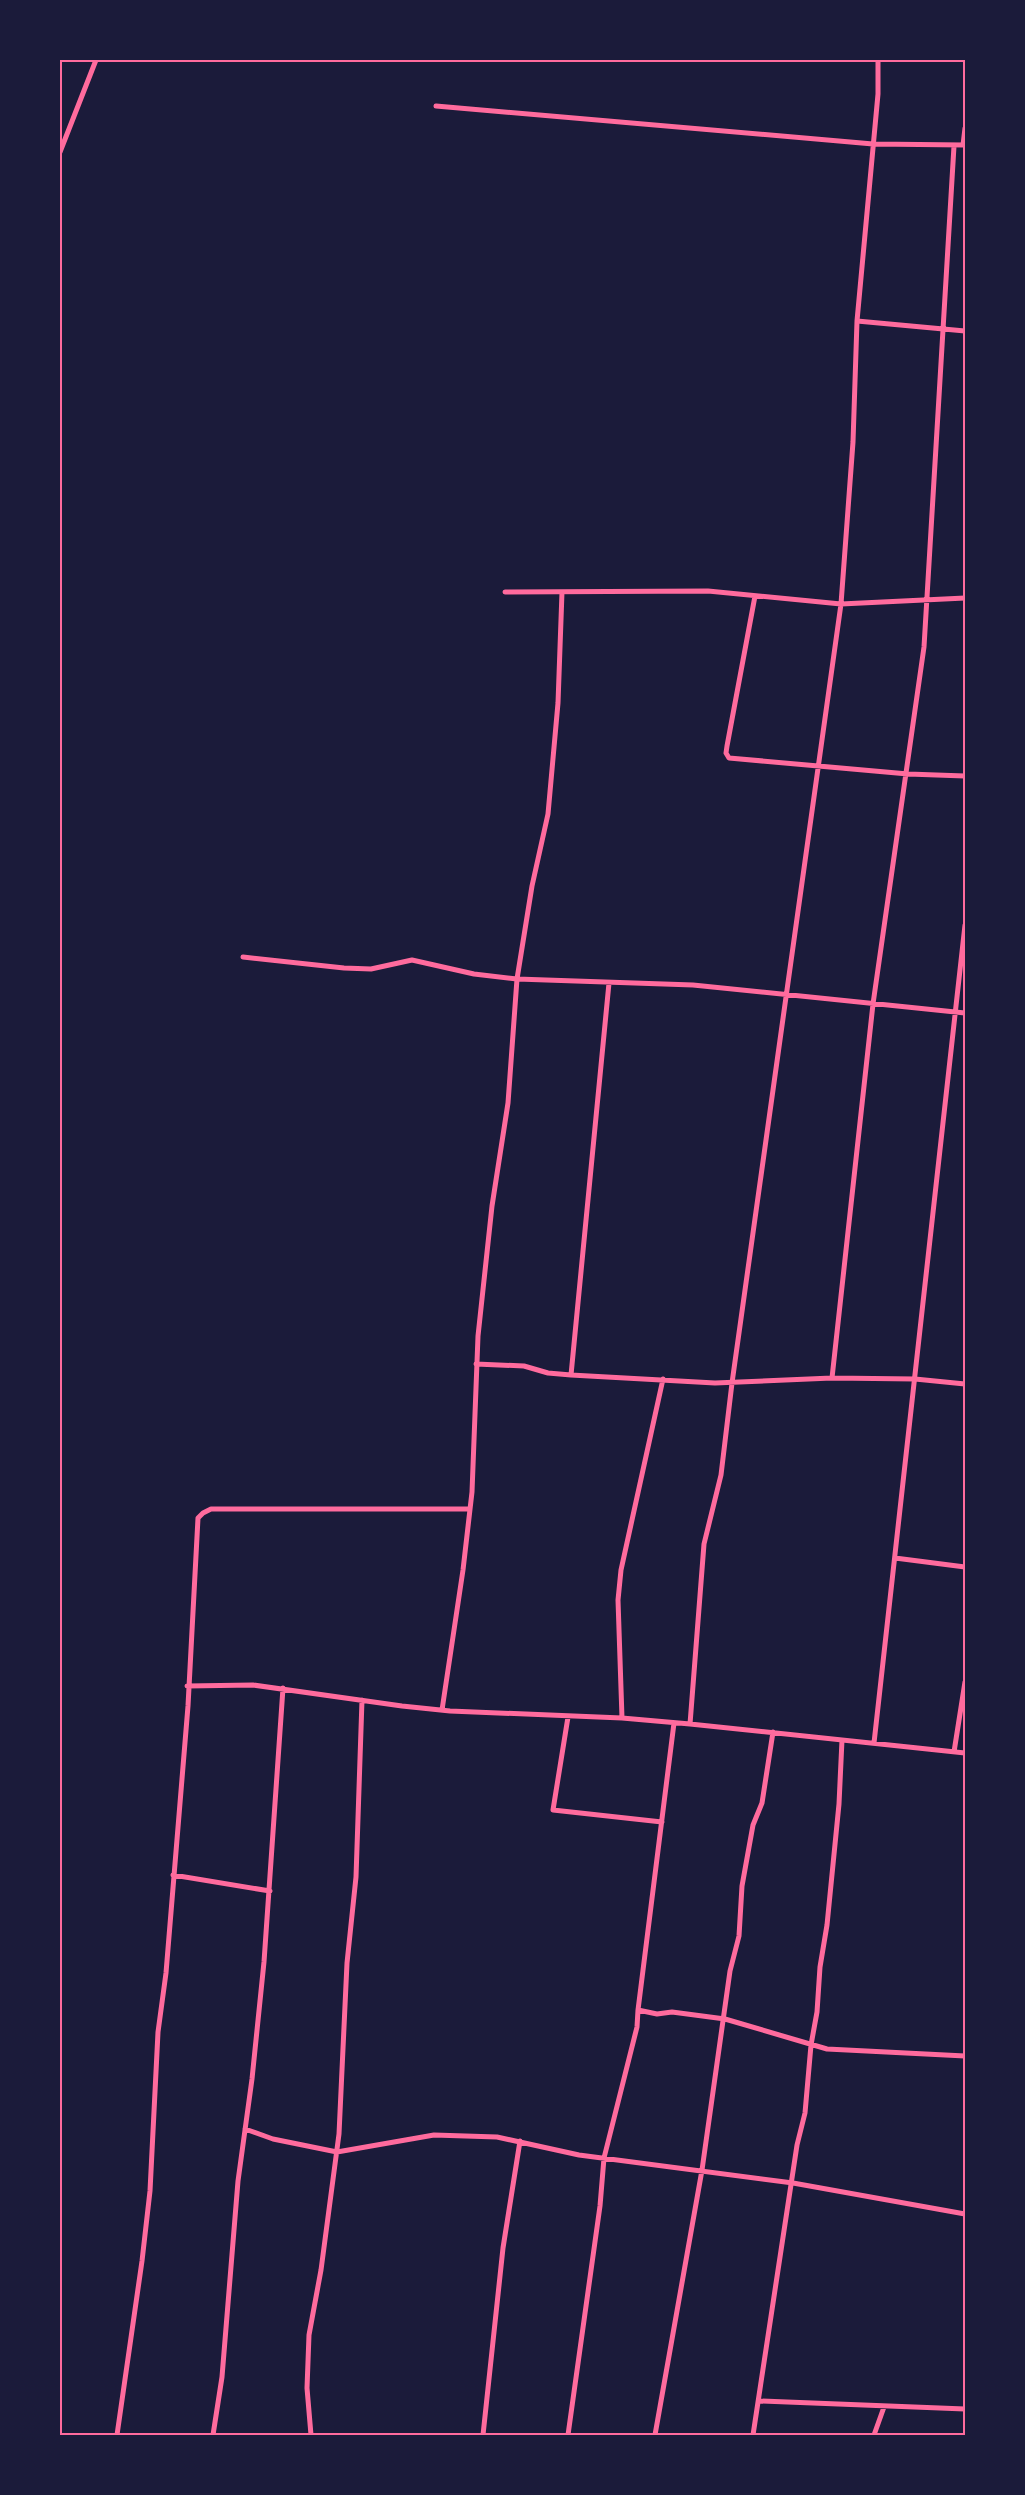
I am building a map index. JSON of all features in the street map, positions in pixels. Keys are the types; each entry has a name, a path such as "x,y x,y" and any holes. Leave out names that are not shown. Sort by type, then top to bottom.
{"street":[{"path":"60,152 96,60"},
{"path":"690,1724 704,1544 721,1475 785,994 840,604 853,451 857,321 878,94 878,60"},
{"path":"436,106 873,144 964,145 965,128"},
{"path":"832,1378 873,1004 888,892 908,774 924,647 954,146"},
{"path":"857,321 965,331"},
{"path":"505,592 708,592 840,604 965,598"},
{"path":"442,1710 470,1509 476,1364 492,1206 508,1103 517,979 532,886 548,814 558,703 562,592"},
{"path":"755,596 726,753 729,758 908,774 965,776"},
{"path":"874,1743 965,924"},
{"path":"242,956 344,968 371,969 412,960 474,974 517,979 693,985 965,1013"},
{"path":"571,1375 608,983"},
{"path":"476,1364 524,1366 548,1373 571,1375 732,1383 832,1378 914,1379 965,1384"},
{"path":"622,1718 618,1600 621,1570 663,1379"},
{"path":"117,2435 142,2262 150,2191 158,2032 166,1973 188,1706 187,1686 198,1518 211,1509 281,1507 470,1509"},
{"path":"894,1558 965,1567"},
{"path":"954,1752 965,1682"},
{"path":"187,1686 228,1684 283,1688 442,1710 622,1718 965,1753"},
{"path":"213,2435 222,2377 226,2315 270,1892 283,1688"},
{"path":"311,2435 307,2388 309,2335 337,2152 346,1963 356,1878 362,1700"},
{"path":"568,1717 553,1810 662,1822"},
{"path":"568,2435 600,2206 604,2158 636,2026 674,1723"},
{"path":"655,2435 702,2170 725,2019 730,1971 739,1936 742,1886 753,1825 762,1803 772,1732"},
{"path":"753,2435 793,2183 797,2145 805,2113 839,1804 842,1740"},
{"path":"173,1875 270,1892"},
{"path":"638,2010 656,2014 672,2012 725,2019 833,2050 884,2050 902,2053 965,2056"},
{"path":"245,2129 273,2139 337,2152 434,2135 497,2137 604,2158 793,2183 965,2214"},
{"path":"483,2435 504,2248 520,2141"},
{"path":"759,2401 965,2409"},
{"path":"874,2435 884,2407"}]}
